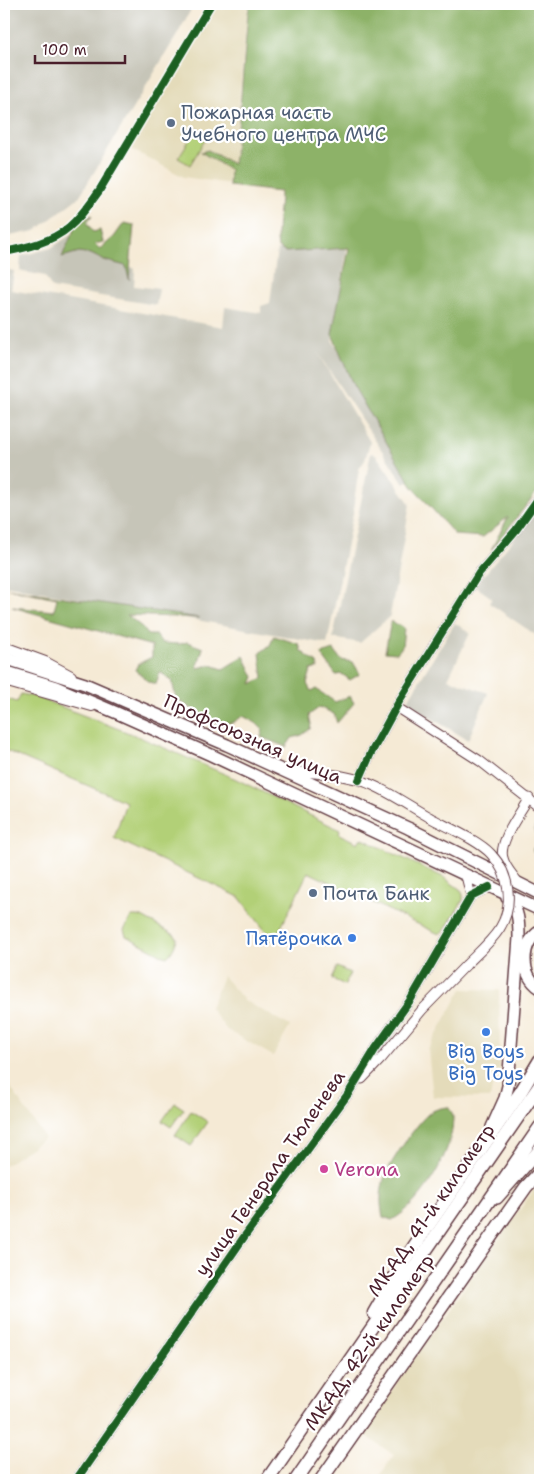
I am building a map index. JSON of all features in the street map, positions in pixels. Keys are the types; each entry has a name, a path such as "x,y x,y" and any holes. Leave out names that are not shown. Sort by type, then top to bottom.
{"highway":[{"path":"353,1356 377,1307 404,1261 540,1060"},
{"name":"МКАД, 41-й километр","path":"353,1356 540,1085"},
{"path":"472,1225 540,1127"},
{"path":"322,1480 526,1187 540,1172"},
{"name":"МКАД, 42-й километр","path":"296,1480 472,1225"},
{"name":"МКАД, 42-й километр","path":"268,1480 353,1356"}],"main road":[{"name":"Профсоюзная улица","path":"4,647 44,662 86,684 285,771 408,828 540,894"},
{"name":"Профсоюзная улица","path":"4,658 86,684"},
{"name":"Профсоюзная улица","path":"4,671 56,687 209,754 540,910"},
{"name":"Профсоюзная улица","path":"4,682 117,713"},
{"path":"484,1144 505,1098 508,1086 519,938 515,907 512,902 493,889"},
{"path":"540,931 528,942 525,952 525,963 529,978 540,988"},
{"path":"472,1225 540,1149"},
{"path":"526,1187 540,1164"}],"street":[{"path":"4,252 26,247 59,234 74,223 99,191 211,4"},
{"path":"359,780 371,753 396,707 445,626 479,573 516,530 540,496"},
{"path":"396,707 480,761 540,808"},
{"path":"285,771 316,773 359,780 373,785 481,846 491,854 504,874 507,884 509,902 500,928 422,1010 348,1094"},
{"path":"517,882 502,858 502,849 506,838 529,798"},
{"path":"466,876 471,896 493,889"},
{"name":"улица Генерала Тюленева","path":"76,1480 244,1237 348,1094 376,1048 411,999 471,896"}],"shaded area":[{"path":"4,4 194,4 79,197 35,231 5,237"},
{"path":"215,4 248,4 231,184 184,177 129,148"},
{"path":"71,235 135,269 134,286 159,289 156,305 52,288 45,276 20,271 21,256 51,248"},
{"path":"347,249 332,340 412,480 404,484 317,352 370,442 365,460 359,469 355,503 327,644 4,585 4,269 14,271 11,290 223,327 225,307 261,313 261,306 270,303 277,250"},
{"path":"371,453 376,455 410,504 390,616 360,643 333,638"},
{"path":"540,507 540,638 489,603 492,598 475,586"},
{"path":"455,623 470,633 448,679 488,693 468,740 406,703"},
{"path":"223,976 245,1001 290,1026 273,1056 227,1030 210,1008"},
{"path":"462,989 499,990 500,1069 495,1074 490,1098 433,1097 428,1050"},
{"path":"4,1078 45,1138 4,1166"},
{"path":"540,1185 540,1480 377,1480 394,1455 362,1433 533,1191"}],"green space":[{"path":"250,4 540,4 540,488 491,550 508,517 483,537 455,535 412,486 353,385 332,334 349,248 285,252 278,248 280,192 229,186 230,170 201,152 208,150 233,164"},
{"path":"197,128 208,135 190,165 178,158"},
{"path":"92,215 87,223 93,232 100,230 103,242 95,244 100,249 114,237 124,223 134,225 129,280 126,266 103,260 91,254 79,252 62,257 76,225"},
{"path":"5,588 199,618 127,615 143,628 148,635 156,635 162,643 180,644 187,642 203,648 197,668 211,665 223,669 244,656 254,677 251,684 263,678 260,653 270,645 274,636 299,644 301,651 317,663 318,668 311,670 307,684 311,691 316,689 335,702 350,696 354,703 337,723 334,714 320,707 309,715 310,729 302,735 292,738 286,747 261,737 263,730 256,723 243,716 232,723 215,723 176,699 172,681 160,672 156,684 149,682 135,670 138,664 152,657 152,646 12,607 54,611 57,598"},
{"path":"391,621 404,628 402,647 397,653 385,652"},
{"path":"334,650 341,660 353,662 360,674 350,680 342,674 336,675 321,654"},
{"path":"21,694 36,697 137,736 236,779 340,830 339,834 358,843 361,838 443,877 461,890 463,900 445,930 439,934 308,872 274,942 239,897 114,838 126,802 4,751 4,698 17,702"},
{"path":"540,820 540,854 536,855 533,852 533,848 538,844 539,840 534,830"},
{"path":"132,916 142,917 175,935 177,938 176,943 167,957 126,936 124,930"},
{"path":"337,967 350,973 345,985 332,979"},
{"path":"175,1103 184,1109 171,1127 162,1121"},
{"path":"448,1107 453,1116 452,1131 442,1160 434,1175 425,1189 403,1212 392,1220 383,1217 382,1189 390,1165 409,1136 427,1115 437,1109"},
{"path":"191,1111 208,1122 191,1146 175,1135"}],"cycle path":[{"path":"4,252 55,237 69,227 81,214 99,191 211,4"},
{"path":"359,780 371,753 401,698 479,573 516,530 540,496"},
{"path":"76,1480 244,1237 348,1094 376,1048 411,999 471,896 489,887"}],"place":[{"name":"Пожарная часть Учебного центра МЧС","path":"171,123"},
{"name":"Почта Банк","path":"313,893"},
{"name":"Пятёрочка","path":"352,938"},
{"name":"Big Boys Big Toys","path":"486,1032"},
{"name":"Verona","path":"324,1169"}]}
